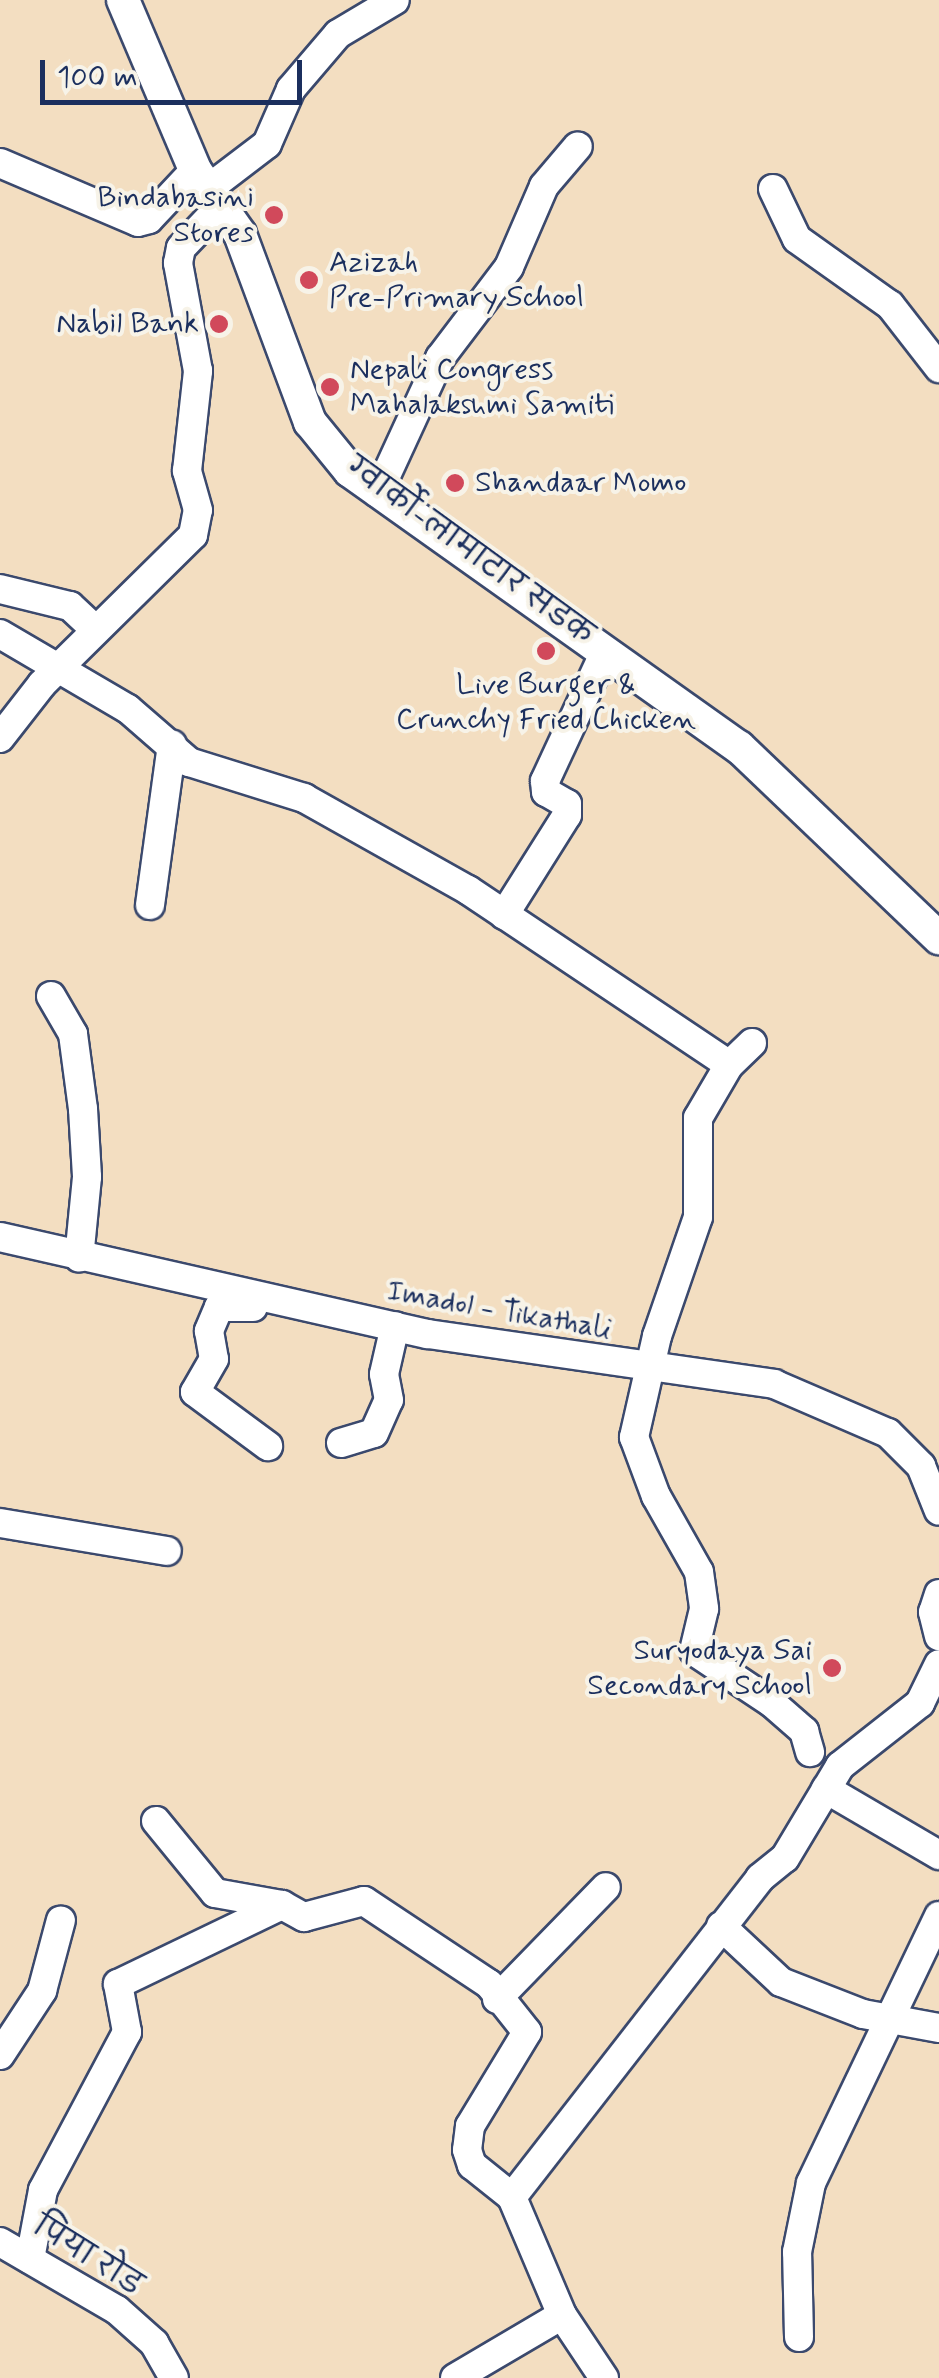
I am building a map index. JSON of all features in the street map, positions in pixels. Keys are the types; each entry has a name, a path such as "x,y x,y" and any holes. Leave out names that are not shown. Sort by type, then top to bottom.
{"main road":[{"name":"ग्वार्को-लामाटार सडक","path":"123,0 208,189 240,234 310,422 350,471 784,784 939,938"}],"street":[{"path":"0,164 138,222 149,219 208,189 267,144 292,88 338,34 394,0"},
{"path":"378,492 440,358 509,267 544,186 578,146"},
{"path":"0,738 95,629 193,535 198,510 188,471 198,370 178,263 180,248 208,189"},
{"path":"773,190 797,239 890,305 939,368"},
{"path":"0,589 70,606 95,629"},
{"path":"0,634 59,668 172,745 189,762 304,798 504,914 730,1065"},
{"path":"504,914 568,815 567,804 546,792 545,781 606,652"},
{"path":"150,905 172,745"},
{"path":"50,996 72,1034 80,1088 87,1177 79,1258"},
{"path":"752,1043 730,1065 698,1118 698,1217 649,1370 634,1437 656,1496 700,1572 704,1609 694,1651 772,1703 804,1731 810,1752"},
{"name":"Imadol - Tikathali","path":"0,1237 79,1258 395,1326 649,1370 774,1384 864,1421 909,1450 931,1483 939,1511"},
{"path":"268,1446 194,1392 214,1359 209,1331 219,1307 289,1302"},
{"path":"340,1443 374,1433 389,1400 384,1374 395,1326"},
{"path":"0,1522 168,1551"},
{"path":"939,1594 933,1612 939,1636"},
{"path":"512,2197 760,1878 785,1858 854,1751 920,1704 939,1664"},
{"path":"826,1789 939,1856"},
{"path":"156,1822 214,1894 282,1905 304,1917 364,1901 478,1974 527,2032 470,2126 468,2150 472,2165 512,2197 562,2316 604,2378"},
{"path":"497,1999 606,1887"},
{"path":"30,2259 43,2190 126,2032 118,1984 282,1905"},
{"path":"800,2337 795,2284 802,2213 831,2136 893,2021 939,1916"},
{"path":"0,2055 42,1992 61,1920"},
{"path":"722,1926 781,1982 893,2021 939,2028"},
{"name":"पिया रोड","path":"0,2242 128,2319 154,2343 174,2378"},
{"path":"455,2378 562,2316"}],"place":[{"name":"Bindabasini Stores","path":"274,215"},
{"name":"Azizah Pre-Primary School","path":"309,280"},
{"name":"Nabil Bank","path":"219,324"},
{"name":"Nepali Congress Mahalakshmi Samiti","path":"330,387"},
{"name":"Shandaar Momo","path":"455,483"},
{"name":"Live Burger & Crunchy Fried Chicken","path":"546,651"},
{"name":"Suryodaya Sai Secondary School","path":"832,1668"}]}
